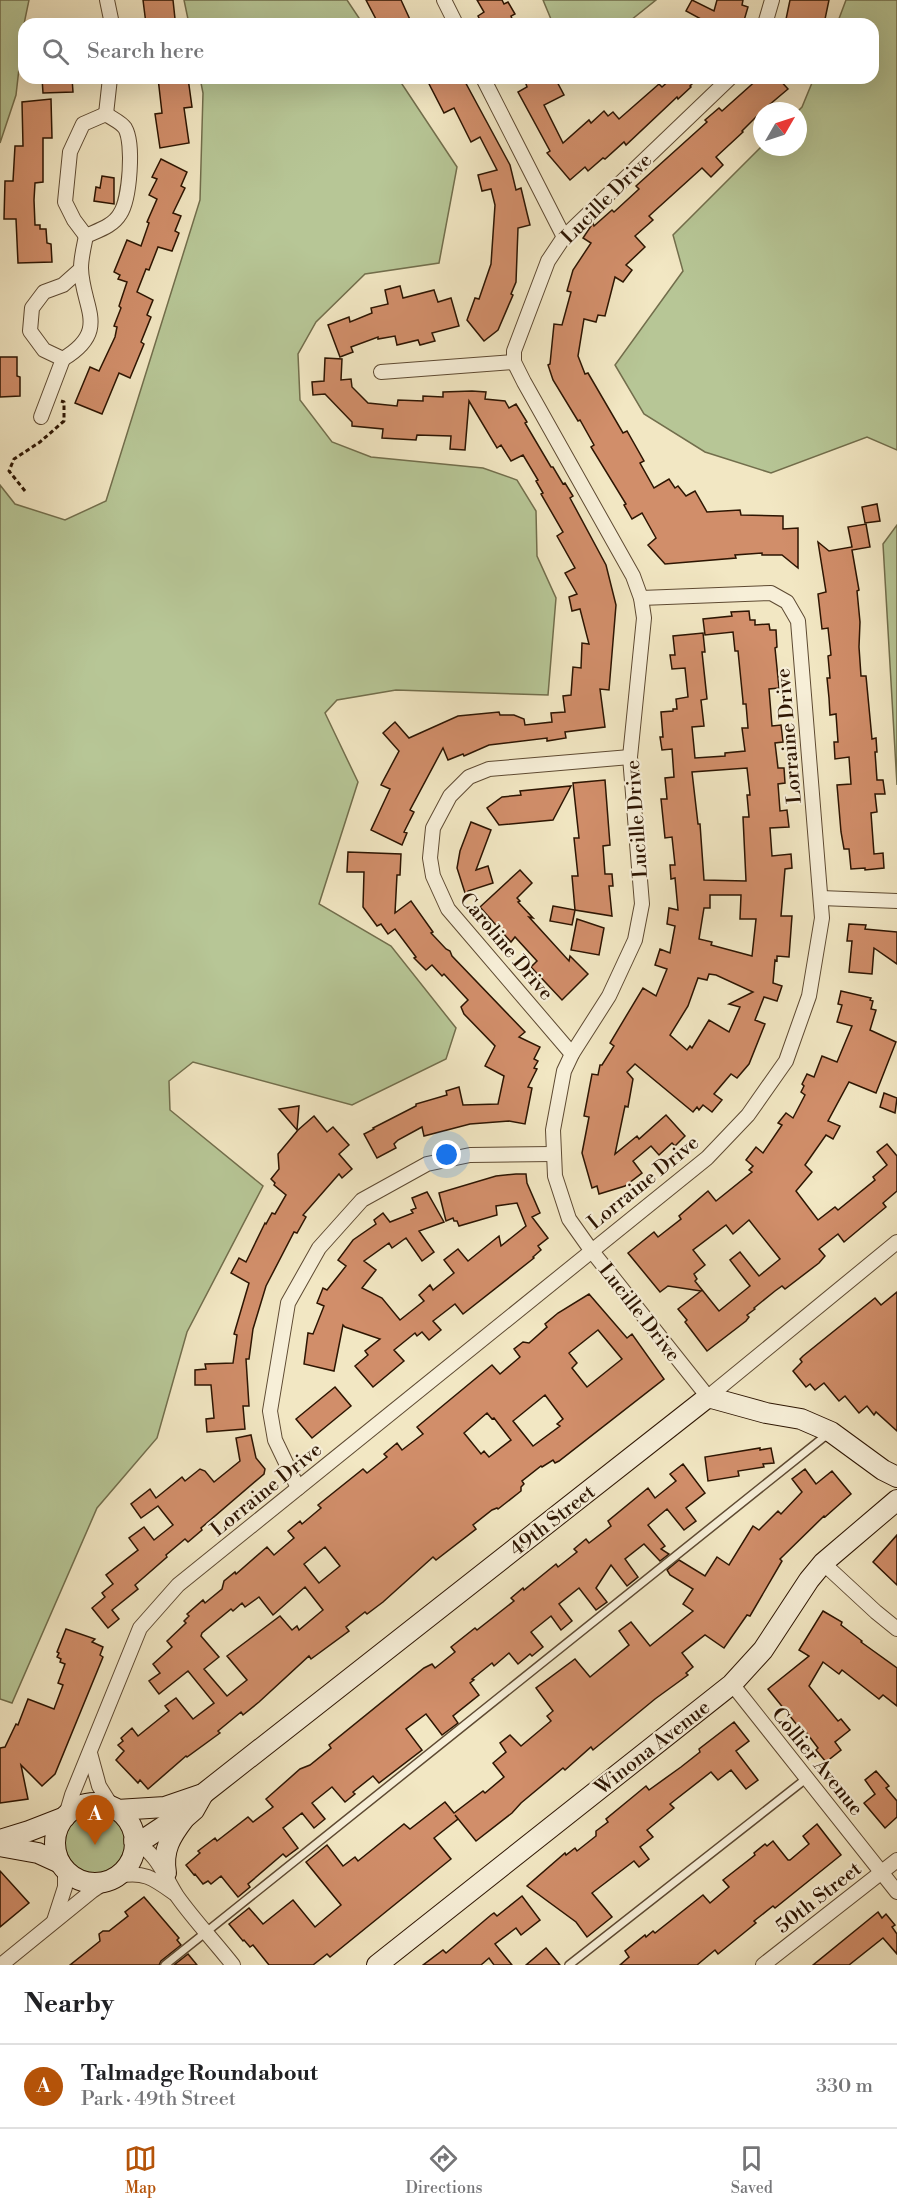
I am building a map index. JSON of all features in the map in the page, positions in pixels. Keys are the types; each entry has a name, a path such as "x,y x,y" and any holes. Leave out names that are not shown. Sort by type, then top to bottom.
{"street":[{"path":"107,0 111,18"},
{"path":"444,0 453,18"},
{"path":"767,18 772,0"},
{"path":"106,114 109,84"},
{"path":"486,84 564,237"},
{"name":"Lucille Drive","path":"708,1397 569,1219 555,1176 553,1130 564,1071 572,1054 609,996 635,940 640,918 642,904 630,757 644,618 641,598 633,576 514,362 514,351 548,261 564,237 724,84"},
{"path":"41,417 63,359 74,352 85,339 91,324 90,307 81,269 86,236 74,220 65,202 70,152 83,124 106,114"},
{"path":"86,236 109,226 121,213 131,164 131,150 124,127 106,114"},
{"path":"63,359 44,350 30,331 32,308 44,292 63,285 81,269"},
{"path":"381,372 514,362"},
{"name":"Lorraine Drive","path":"65,1816 140,1628 178,1585 707,1158 748,1115 786,1061 809,996 822,918 798,621 787,602 771,593 641,598"},
{"name":"Caroline Drive","path":"572,1054 448,909 433,876 430,858 433,828 450,796 468,777 489,770 630,757"},
{"path":"821,898 897,902"},
{"path":"298,1488 275,1440 270,1411 288,1303 319,1248 362,1200 427,1164 470,1155 553,1154"},
{"name":"49th Street","path":"114,1809 165,1807 203,1794 708,1397 897,1242"},
{"path":"708,1397 766,1413 801,1419 831,1432 883,1470 897,1477"},
{"name":"Winona Avenue","path":"377,1965 732,1684 764,1650 809,1580 823,1563 897,1500"},
{"path":"823,1563 897,1629"},
{"name":"Collier Avenue","path":"732,1684 897,1892"},
{"path":"2,1965 92,1891 112,1878 130,1861 134,1841 126,1818 114,1809 99,1786 90,1753"},
{"name":"49th Street","path":"134,1841 146,1838 167,1824 186,1817 194,1810 203,1794"},
{"path":"0,1840 65,1816 83,1805 93,1803 114,1809"},
{"path":"54,1923 62,1903 65,1887 63,1867 56,1854 56,1834 65,1816"},
{"path":"186,1817 166,1848 163,1860 166,1873 176,1894 233,1965"},
{"path":"134,1841 145,1847 166,1873"},
{"path":"0,1846 47,1856 84,1882 96,1883 132,1873 145,1875 176,1894"},
{"name":"50th Street","path":"763,1965 897,1860"}],"lane":[{"path":"165,1965 831,1432"},
{"path":"569,1965 807,1778"}],"path":[{"path":"25,491 9,471 14,459 40,442 64,421 64,402 49,395"}],"green space":[{"path":"0,0 29,0 25,18 18,18 16,95 0,143"},
{"path":"184,0 347,0 359,18 188,18"},
{"path":"543,0 656,0 634,18 550,18"},
{"path":"846,0 897,0 897,450 867,437 771,473 705,452 644,414 615,365 683,271 673,235 753,155 807,156 807,102 804,102 812,84 879,84 879,18 839,18"},
{"path":"201,84 402,84 457,167 439,263 365,274 316,322 298,354 300,400 332,442 371,457 483,468 517,480 536,511 537,556 556,598 548,695 396,690 337,700 325,713 358,782 319,904 391,946 456,1028 446,1059 352,1105 193,1062 169,1081 170,1110 263,1186 187,1332 157,1438 97,1508 12,1703 0,1699 0,485 15,504 65,520 106,501 200,200 203,93"},
{"path":"897,525 897,785 883,544"},
{"path":"89,1813 101,1813 112,1818 120,1826 125,1843 123,1855 112,1868 101,1873 89,1873 78,1868 70,1860 65,1849 65,1837 70,1826 78,1818"}],"building":[{"path":"143,0 173,0 175,18 145,18"},
{"path":"366,0 401,0 409,18 375,18"},
{"path":"477,0 502,0 504,4 508,2 515,14 511,16 512,18 479,18 478,16 484,12"},
{"path":"692,0 714,11 717,0 743,0 742,5 748,7 745,18 699,18 686,11"},
{"path":"790,0 829,0 825,18 786,18"},
{"path":"42,84 72,84 73,92 43,93"},
{"path":"159,84 189,84 192,107 184,108 189,143 160,148 155,114 162,113"},
{"path":"429,84 466,84 510,165 516,190 521,188 530,225 518,228 516,282 511,294 513,295 498,330 484,341 467,320 475,298 479,299 491,264 495,205 491,189 482,191 478,175 497,170 480,137 471,142 454,108 444,113"},
{"path":"526,84 558,84 564,95 544,105 563,143 589,120 591,123 604,111 608,116 613,112 619,119 659,84 662,87 665,84 692,84 626,145 624,142 588,171 585,167 570,180 547,153 550,151 518,92 527,87"},
{"path":"752,84 783,84 788,89 773,102 753,102 753,120 716,157 723,165 711,177 702,168 649,216 653,220 635,236 645,247 626,265 632,270 623,282 615,277 605,316 598,315 596,322 584,319 578,356 585,374 588,373 623,433 627,431 644,461 640,463 654,488 669,479 675,488 678,486 686,496 695,491 707,512 740,510 741,515 783,516 783,529 798,528 798,568 782,555 762,555 762,553 735,555 736,558 665,564 648,545 656,538 642,513 632,519 624,505 626,504 591,447 594,445 580,420 578,421 553,380 548,365 550,364 554,324 562,325 571,292 567,291 573,270 591,243 583,238 593,223 594,226 612,210 614,212 639,189 636,186 707,122 705,120 719,108 722,111"},
{"path":"51,99 52,138 43,138 43,182 35,183 34,200 35,225 40,225 40,229 46,229 47,243 51,244 52,262 18,263 16,219 4,219 5,181 13,181 15,146 23,146 22,102"},
{"path":"161,159 187,172 181,186 185,188 173,213 181,216 175,231 179,233 172,251 158,247 149,270 146,269 137,292 153,300 147,315 151,317 141,342 144,344 130,378 119,373 102,414 75,403 90,367 99,371 115,337 117,327 114,326 127,282 118,279 120,275 114,272 127,240 141,246 149,223 147,222 157,199 149,195 157,179 152,177"},
{"path":"102,176 114,178 114,204 94,201 96,187 100,188"},
{"path":"400,286 403,298 434,290 438,302 451,298 459,326 432,333 435,341 420,345 418,340 397,345 395,336 378,339 378,337 351,347 353,352 340,357 328,325 349,317 350,322 372,313 371,308 388,304 385,290"},
{"path":"0,357 17,357 20,396 0,397"},
{"path":"325,358 342,359 341,380 351,379 352,387 368,403 397,406 398,400 423,401 423,396 443,397 443,392 472,391 486,392 485,399 505,401 509,408 516,404 551,467 573,496 570,498 606,565 616,605 609,690 600,689 605,727 565,732 566,738 547,741 547,738 489,745 448,760 443,748 410,810 414,812 404,832 407,833 402,845 371,830 390,789 381,785 399,751 383,733 395,722 409,738 458,716 499,712 500,715 514,715 524,719 525,725 552,722 551,713 565,712 563,696 571,695 573,667 581,668 582,643 589,644 580,609 572,611 569,597 577,594 565,573 575,568 557,536 563,532 541,494 543,493 536,481 538,480 523,455 511,461 501,445 497,448 469,401 465,450 450,449 451,436 417,435 416,440 382,438 383,429 352,426 352,422 325,394 313,395 312,382 324,381"},
{"path":"877,504 880,521 865,523 862,507"},
{"path":"866,524 870,547 852,550 859,590 857,591 861,676 866,676 872,739 876,738 877,780 883,780 885,794 875,794 877,812 871,813 874,854 883,853 884,868 865,870 865,868 851,869 849,849 844,849 841,832 837,785 851,784 849,757 835,759 834,742 838,742 836,714 830,715 827,678 830,678 828,656 831,655 828,628 822,629 818,594 826,592 818,542 829,551 852,547 848,527"},
{"path":"749,611 750,620 755,620 755,625 769,624 770,630 776,630 777,647 775,648 779,688 769,689 772,726 781,725 783,742 775,743 778,768 784,768 785,783 778,784 780,811 787,810 789,827 770,828 772,856 791,854 792,868 785,869 781,916 792,916 789,957 777,956 777,961 775,960 773,983 782,986 777,1001 764,997 755,1020 765,1024 749,1064 737,1078 731,1074 714,1094 722,1100 712,1112 703,1105 699,1110 697,1107 693,1112 635,1064 627,1072 633,1079 615,1154 637,1136 639,1139 666,1115 685,1136 675,1146 672,1143 659,1155 651,1146 633,1161 642,1173 625,1186 599,1194 597,1186 592,1188 582,1153 589,1117 584,1116 592,1074 598,1075 600,1065 614,1046 610,1043 643,988 656,996 667,969 655,965 660,949 670,953 675,926 667,924 669,908 678,910 675,878 671,879 670,865 675,865 672,837 665,838 661,799 667,799 665,778 674,777 672,749 662,750 661,712 677,709 676,699 688,697 685,668 672,669 670,655 675,655 673,636 703,633 705,652 702,652 707,699 701,700 704,726 692,727 695,758 725,756 725,753 745,751 742,728 748,728 746,704 743,704 738,651 735,651 733,632 705,635 703,619 732,616 731,612","holes":["747,768 750,795 747,795 749,817 743,817 746,881 704,880 700,824 698,824 692,772","710,895 741,895 740,919 756,919 752,956 711,945 712,942 699,939 704,908 710,908","709,974 716,975 753,992 729,1004 740,1007 729,1032 709,1020 692,1048 690,1046 687,1050 670,1035 688,1006 698,978 707,980"]},
{"path":"605,780 610,845 603,846 605,874 612,874 613,886 609,886 612,916 575,910 572,876 578,876 574,838 579,838 573,783"},
{"path":"571,786 553,820 499,825 487,808 502,797 521,795 520,791"},
{"path":"471,822 491,830 476,870 488,866 493,883 468,891 466,896 457,868 460,851"},
{"path":"348,852 401,854 400,875 397,875 395,913 411,901 433,932 431,933 525,1032 519,1037 540,1047 534,1059 538,1061 534,1068 537,1069 528,1087 532,1088 525,1124 509,1121 470,1124 424,1136 422,1127 398,1140 394,1144 396,1148 377,1158 364,1134 373,1128 416,1104 447,1095 446,1091 459,1087 463,1105 498,1104 504,1076 485,1066 495,1046 464,1014 461,1007 468,1000 444,974 442,976 432,965 426,970 414,958 416,957 395,929 388,934 381,924 377,926 363,907 364,872 347,872"},
{"path":"520,870 532,883 517,898 520,901 518,902 569,961 570,956 588,974 562,1000 531,967 537,961 515,937 511,942 480,907"},
{"path":"553,906 575,910 572,925 550,921"},
{"path":"577,919 604,928 599,955 571,950"},
{"path":"849,924 866,925 865,929 897,932 897,964 874,948 872,974 849,972 852,941 847,941"},
{"path":"841,991 871,998 870,1000 873,1001 871,1009 876,1010 870,1030 896,1042 876,1093 849,1082 828,1121 840,1126 833,1139 826,1135 805,1165 812,1172 796,1191 818,1220 835,1207 838,1210 875,1180 873,1177 887,1165 877,1152 887,1144 897,1156 897,1191 883,1203 886,1207 844,1242 838,1234 819,1249 825,1256 819,1263 785,1289 782,1286 775,1291 747,1315 749,1317 746,1321 707,1351 678,1309 701,1291 668,1286 660,1292 628,1253 654,1232 658,1237 681,1219 679,1216 708,1191 716,1201 752,1172 749,1170 753,1166 746,1160 756,1147 763,1153 782,1125 778,1123 786,1113 793,1118 805,1095 801,1092 807,1074 814,1077 822,1056 837,1062 852,1026 837,1022 842,1005 838,1004","holes":["749,1220 780,1259 759,1276 740,1252 730,1260 750,1286 719,1311 695,1281 697,1279 694,1274 705,1265 693,1250 726,1225 733,1234"]},
{"path":"884,1093 897,1098 895,1113 880,1107"},
{"path":"299,1106 297,1130 279,1109"},
{"path":"314,1116 327,1132 333,1127 349,1145 339,1154 352,1169 342,1178 339,1174 303,1215 306,1217 297,1233 294,1232 266,1286 253,1329 249,1359 246,1359 249,1406 243,1406 245,1429 207,1432 206,1419 214,1418 211,1385 195,1385 195,1370 206,1369 205,1364 233,1363 237,1335 234,1334 249,1283 231,1273 239,1258 246,1262 265,1223 272,1213 275,1214 286,1195 274,1185 271,1179 279,1169 278,1154 298,1130"},
{"path":"526,1174 527,1183 540,1213 532,1217 548,1238 538,1246 541,1250 534,1258 463,1314 455,1304 433,1321 441,1330 429,1340 422,1332 417,1336 415,1333 394,1350 404,1361 373,1387 355,1366 368,1355 365,1351 380,1339 343,1325 334,1371 304,1364 308,1333 313,1334 324,1306 317,1303 323,1288 327,1290 346,1266 338,1260 353,1240 376,1224 374,1220 383,1213 390,1222 413,1213 411,1210 416,1208 412,1198 427,1192 444,1222 419,1231 434,1252 422,1261 406,1238 392,1248 389,1243 364,1261 376,1270 362,1288 382,1298 400,1320 424,1301 419,1295 430,1285 433,1290 454,1273 444,1260 458,1249 468,1261 499,1236 501,1246 526,1226 517,1203 496,1206 497,1215 459,1226 453,1218 446,1221 439,1193 496,1176"},
{"path":"897,1292 897,1431 876,1412 874,1415 867,1406 859,1413 845,1396 839,1401 824,1383 815,1390 810,1384 806,1387 793,1371 802,1362 800,1359 803,1356 875,1298 881,1305"},
{"path":"589,1294 627,1338 632,1334 664,1379 559,1461 555,1463 553,1460 541,1466 522,1481 524,1484 521,1491 473,1525 476,1529 436,1560 433,1557 383,1602 346,1627 349,1631 311,1659 309,1656 259,1702 243,1715 241,1712 218,1731 220,1733 186,1756 148,1789 140,1780 138,1783 116,1760 124,1751 118,1745 123,1741 121,1738 132,1728 138,1736 169,1711 165,1706 176,1698 193,1719 214,1703 188,1671 159,1694 149,1681 160,1673 153,1664 172,1647 167,1641 186,1623 184,1621 189,1616 187,1614 203,1600 205,1603 222,1589 224,1581 235,1572 236,1574 267,1547 274,1555 294,1538 288,1531 300,1521 302,1524 321,1508 318,1505 363,1469 367,1473 387,1457 384,1454 397,1443 402,1450 423,1434 417,1427 492,1365 500,1374 520,1357 514,1349 523,1342 529,1343 547,1327 545,1324","holes":["598,1330 622,1359 587,1387 572,1368 577,1363 569,1353","545,1395 563,1419 557,1424 560,1426 533,1446 513,1421","487,1413 492,1419 494,1418 511,1440 489,1457 484,1451 481,1454 464,1433","325,1547 340,1566 319,1583 304,1564","305,1587 323,1610 299,1630 297,1626 292,1630 280,1616 227,1656 247,1680 227,1696 204,1669 219,1657 201,1636 231,1609 233,1611 242,1603 245,1607 259,1597 273,1615"]},
{"path":"335,1387 351,1406 312,1438 296,1419"},
{"path":"251,1435 256,1458 265,1469 264,1474 188,1542 185,1539 166,1555 167,1557 135,1585 138,1589 112,1610 119,1619 108,1628 92,1608 105,1597 102,1593 113,1584 106,1575 138,1550 129,1538 144,1527 154,1540 173,1525 158,1506 141,1518 131,1504 150,1489 156,1498 182,1477 185,1481 200,1469 205,1471 214,1482 240,1461 236,1438"},
{"path":"760,1448 760,1450 771,1448 774,1463 738,1471 739,1476 708,1481 705,1457"},
{"path":"683,1464 705,1493 686,1508 696,1521 684,1530 667,1509 648,1525 665,1546 661,1549 669,1554 660,1561 644,1544 625,1559 638,1577 627,1586 611,1565 596,1588 607,1602 596,1610 579,1588 559,1604 572,1621 561,1630 551,1616 531,1632 543,1647 518,1664 509,1653 494,1666 492,1663 472,1679 474,1680 470,1683 479,1695 453,1716 458,1723 442,1735 426,1714 406,1729 422,1750 379,1783 373,1776 353,1792 355,1794 345,1802 332,1787 312,1803 325,1819 314,1828 302,1813 283,1828 298,1848 286,1857 283,1854 248,1884 250,1887 238,1897 221,1876 211,1884 208,1881 203,1884 194,1875 186,1865 200,1853 198,1851 215,1838 217,1841 248,1817 253,1822 273,1807 266,1799 300,1769 310,1765 331,1748 329,1745 424,1668 432,1664 435,1668 455,1652 451,1647 514,1601 511,1598 523,1588 524,1590 556,1564 558,1567 577,1552 574,1549 586,1539 589,1543 611,1526 608,1521 648,1488 655,1498 676,1481 670,1474"},
{"path":"805,1469 816,1484 832,1471 851,1494 824,1516 780,1559 782,1561 750,1616 747,1615 724,1648 705,1635 682,1653 693,1667 686,1673 688,1675 593,1750 591,1747 565,1770 563,1768 476,1841 455,1815 458,1819 434,1838 451,1859 330,1957 327,1954 313,1965 269,1965 253,1945 250,1947 243,1941 229,1924 249,1908 263,1924 293,1900 315,1927 341,1905 306,1862 327,1845 343,1866 355,1857 358,1861 404,1824 410,1829 445,1802 454,1813 483,1791 485,1793 504,1777 493,1763 506,1752 500,1743 510,1735 521,1746 551,1721 547,1716 553,1711 536,1688 575,1659 590,1677 629,1645 619,1631 631,1622 650,1646 693,1611 683,1604 693,1589 670,1575 667,1570 679,1560 705,1576 717,1557 729,1565 753,1526 759,1530 778,1511 781,1514 802,1492 792,1479"},
{"path":"897,1535 897,1585 873,1562"},
{"path":"823,1611 842,1622 841,1625 861,1642 897,1668 897,1706 883,1695 879,1699 842,1670 839,1674 823,1662 809,1686 838,1721 841,1719 850,1730 835,1742 841,1750 826,1762 799,1723 797,1725 768,1689 809,1656 799,1650"},
{"path":"66,1629 95,1639 92,1642 103,1647 100,1655 103,1657 55,1774 42,1786 21,1765 28,1799 0,1803 0,1748 5,1747 16,1724 18,1725 28,1699 54,1709 63,1685 58,1683 65,1664 60,1662 61,1659 57,1657 59,1653 57,1652"},
{"path":"734,1722 749,1741 736,1751 758,1780 746,1789 731,1770 718,1780 711,1772 670,1804 674,1808 647,1830 653,1837 640,1847 649,1859 639,1867 634,1861 592,1893 612,1917 587,1937 576,1922 527,1886 565,1853 566,1855 575,1848 577,1851 596,1836 596,1831 608,1822 606,1819 646,1786 649,1790 681,1767 700,1752 699,1749"},
{"path":"876,1771 889,1786 886,1788 897,1801 897,1817 885,1828 864,1803 875,1794 865,1780"},
{"path":"817,1824 841,1855 775,1908 773,1906 754,1921 756,1923 718,1954 715,1950 697,1965 620,1965 629,1957 625,1951 645,1935 646,1937 653,1931 655,1933 703,1895 710,1903 729,1887 723,1880 755,1855 754,1853 765,1844 767,1846 773,1841 790,1860 809,1844 803,1836"},
{"path":"0,1871 29,1903 0,1927"},
{"path":"522,1896 540,1920 521,1935 516,1928 495,1944 512,1965 494,1965 489,1958 481,1965 423,1965 443,1950 446,1953 491,1915 494,1913 497,1916"},
{"path":"144,1897 179,1938 177,1940 181,1945 159,1965 70,1965 100,1941 99,1934 109,1931 128,1916 125,1912"},
{"path":"878,1912 882,1918 886,1914 895,1925 892,1927 897,1934 897,1954 883,1938 849,1965 813,1965"},
{"path":"546,1948 560,1965 526,1965"},
{"path":"188,1954 197,1965 174,1965"}],"place":[{"name":"Talmadge Roundabout","path":"95,1845"}]}
